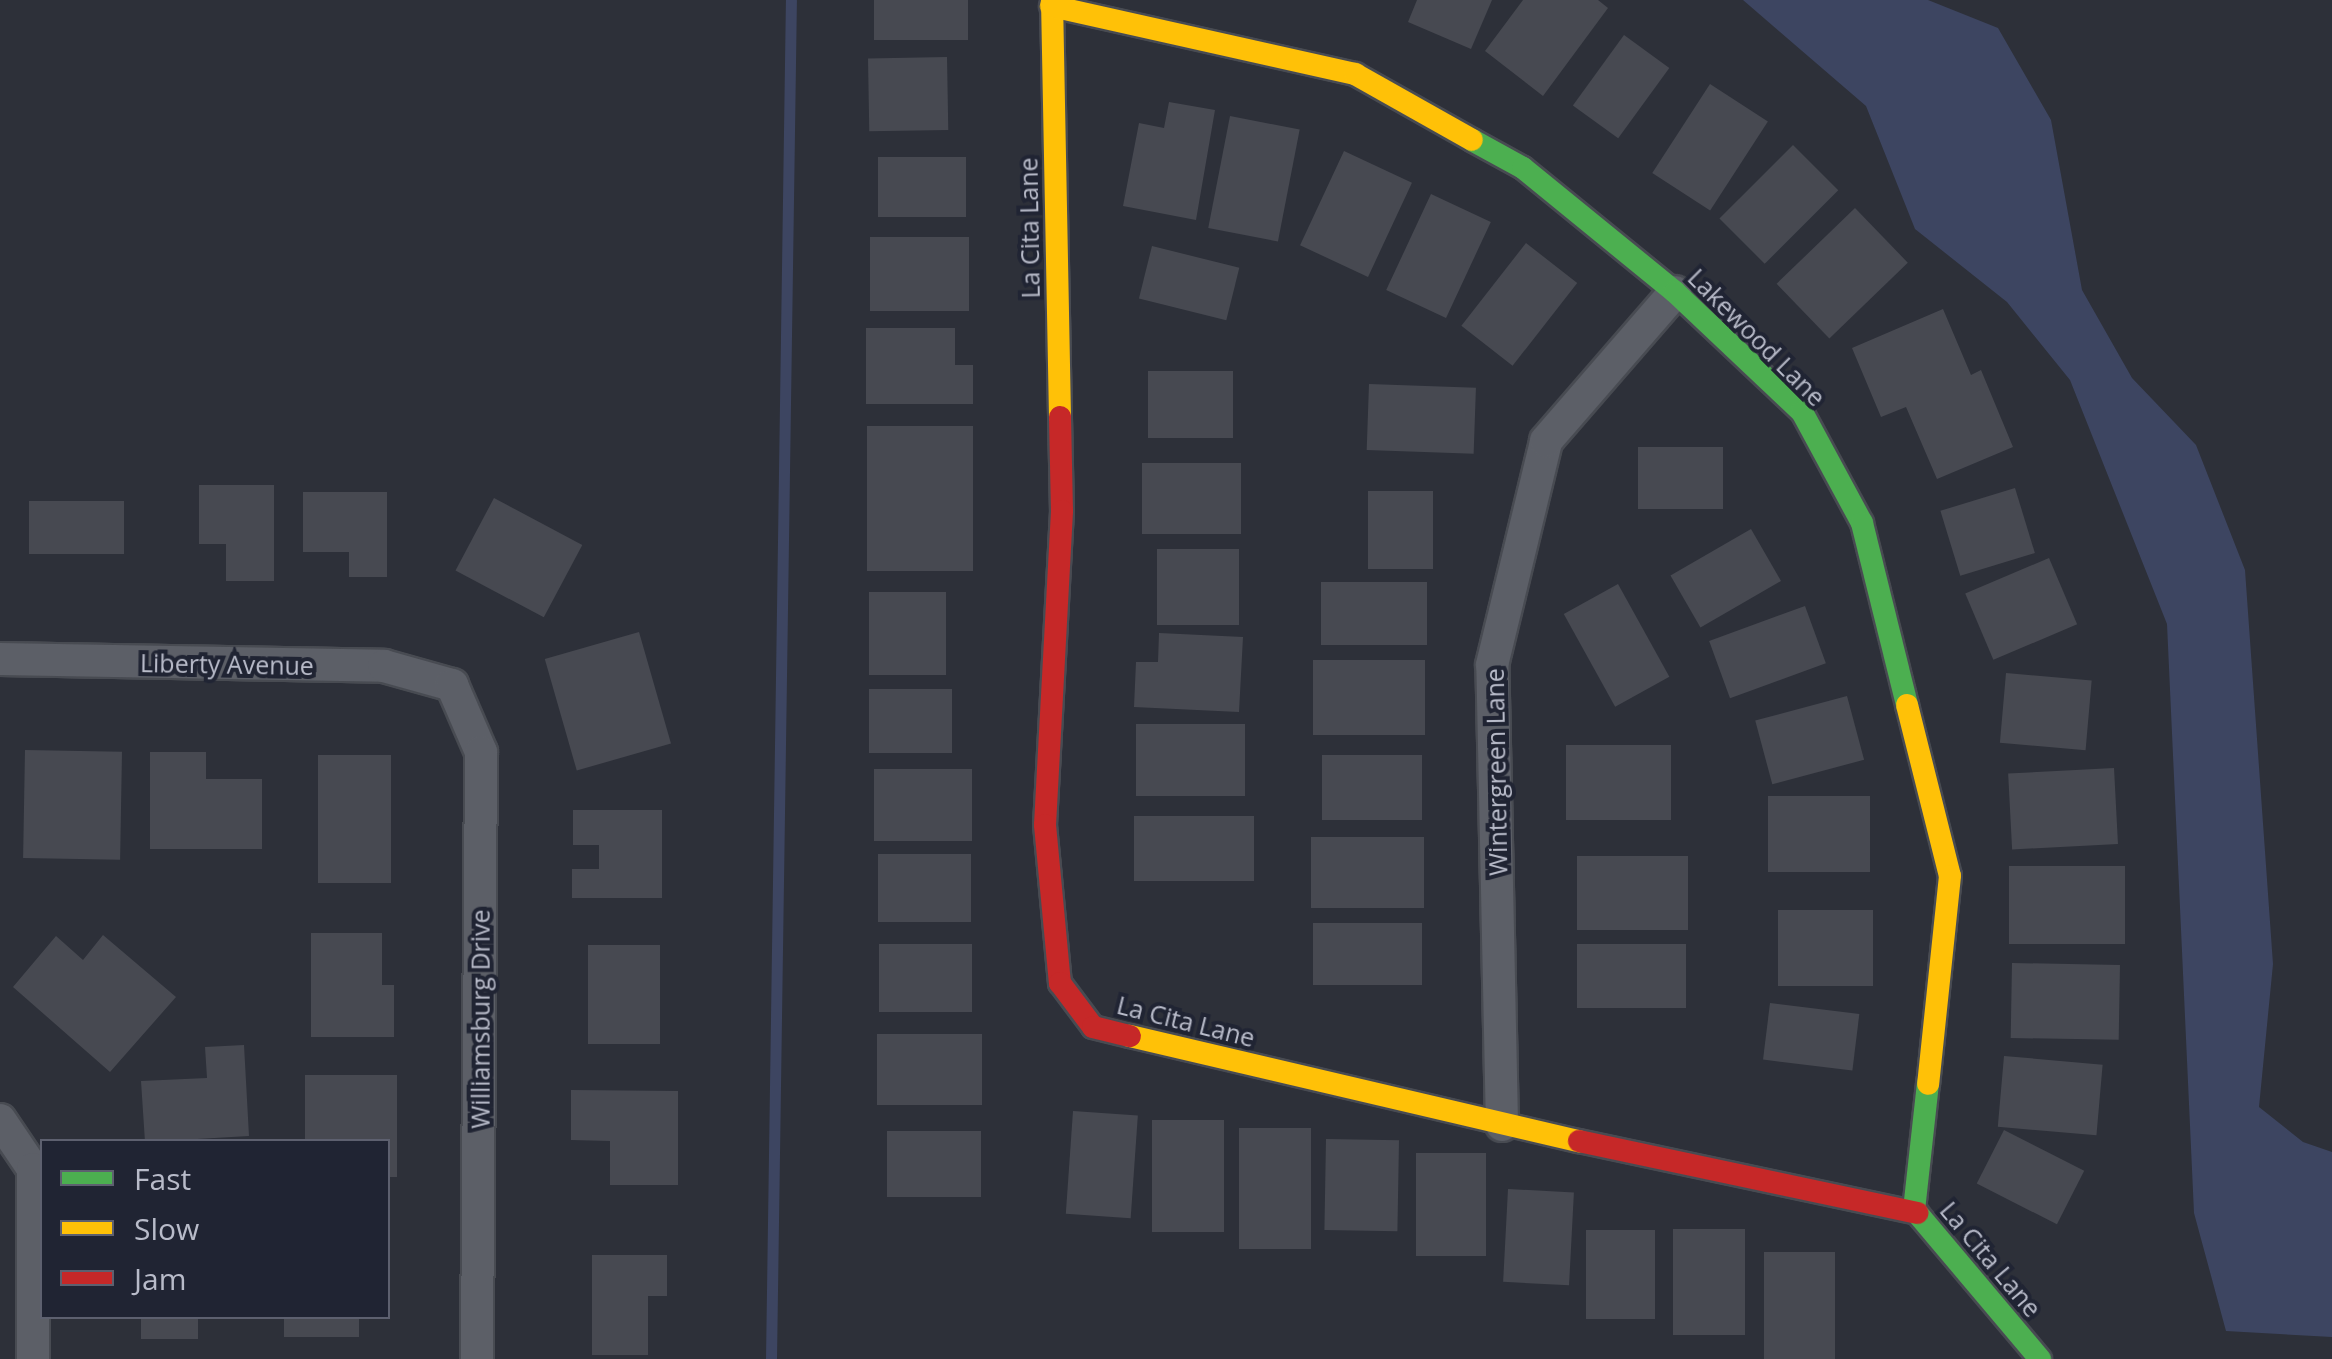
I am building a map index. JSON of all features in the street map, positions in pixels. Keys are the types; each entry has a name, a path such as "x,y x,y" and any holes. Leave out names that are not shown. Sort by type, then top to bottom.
{"street":[{"name":"Lakewood Lane","path":"1052,3 1355,74 1523,168 1675,292 1802,412 1862,522 1950,876 1914,1210"},
{"name":"La Cita Lane","path":"1052,3 1062,511 1045,825 1060,983 1093,1027 1502,1125 1914,1210 2040,1359"},
{"name":"Wintergreen Lane","path":"1502,1125 1492,665 1546,441 1675,292"},
{"name":"Liberty Avenue","path":"0,660 384,666 452,685"},
{"name":"Williamsburg Drive","path":"452,685 482,752 477,1359"},
{"path":"1,1120 33,1170 33,1359"}],"water":[{"path":"1743,0 1928,0 1998,28 2051,120 2082,290 2132,378 2196,445 2245,570 2273,964 2259,1107 2303,1142 2332,1152 2332,1337 2226,1331 2194,1213 2167,624 2070,380 2007,302 1915,229 1866,106"}],"building":[{"path":"874,0 968,0 968,40 874,40"},
{"path":"1417,0 1492,0 1471,49 1408,22"},
{"path":"1523,0 1598,0 1608,8 1543,96 1485,51"},
{"path":"1624,35 1669,68 1618,138 1573,105"},
{"path":"947,57 948,130 869,131 868,58"},
{"path":"1710,84 1768,122 1710,210 1652,173"},
{"path":"1169,102 1215,110 1196,220 1123,206 1139,123 1164,128"},
{"path":"1230,116 1300,130 1278,241 1208,228"},
{"path":"1793,145 1838,190 1765,264 1719,219"},
{"path":"1344,151 1412,183 1368,277 1300,245"},
{"path":"878,157 966,157 966,217 878,217"},
{"path":"1431,194 1491,222 1446,318 1386,290"},
{"path":"1855,208 1908,263 1829,338 1777,284"},
{"path":"870,237 969,237 969,311 870,311"},
{"path":"1526,243 1577,283 1513,366 1461,326"},
{"path":"1152,246 1239,268 1226,320 1139,298"},
{"path":"1943,309 1971,375 1981,370 2013,447 1937,479 1906,407 1881,417 1852,348"},
{"path":"866,328 955,328 955,365 973,365 973,404 866,404"},
{"path":"1148,371 1233,371 1233,438 1148,438"},
{"path":"1369,384 1476,388 1474,454 1367,450"},
{"path":"867,426 973,426 973,571 867,571"},
{"path":"1638,447 1723,447 1723,509 1638,509"},
{"path":"1142,463 1241,463 1241,534 1142,534"},
{"path":"199,485 274,485 274,581 226,581 226,544 199,544"},
{"path":"2015,488 2035,553 1960,576 1940,511"},
{"path":"1368,491 1433,491 1433,569 1368,569"},
{"path":"303,492 387,492 387,577 349,577 349,552 303,552"},
{"path":"494,498 582,545 544,617 456,570"},
{"path":"29,501 124,501 124,554 29,554"},
{"path":"1751,529 1781,581 1700,627 1670,576"},
{"path":"1157,549 1239,549 1239,625 1157,625"},
{"path":"2049,558 2077,624 1993,660 1965,594"},
{"path":"1321,582 1427,582 1427,645 1321,645"},
{"path":"1618,584 1669,677 1615,707 1564,614"},
{"path":"869,592 946,592 946,675 869,675"},
{"path":"1805,606 1826,663 1730,698 1709,641"},
{"path":"639,632 671,744 577,771 545,659"},
{"path":"1159,633 1243,637 1239,712 1134,707 1136,662 1158,662"},
{"path":"1313,660 1425,660 1425,735 1313,735"},
{"path":"2006,673 2092,680 2086,750 2000,743"},
{"path":"869,689 952,689 952,753 869,753"},
{"path":"1847,696 1864,760 1772,784 1755,721"},
{"path":"1136,724 1245,724 1245,796 1136,796"},
{"path":"1566,745 1671,745 1671,820 1566,820"},
{"path":"25,750 122,752 120,860 23,858"},
{"path":"150,752 206,752 206,779 262,779 262,849 150,849"},
{"path":"318,755 391,755 391,883 318,883"},
{"path":"1322,755 1422,755 1422,820 1322,820"},
{"path":"2114,768 2118,844 2012,849 2008,774"},
{"path":"874,769 972,769 972,841 874,841"},
{"path":"1768,796 1870,796 1870,872 1768,872"},
{"path":"573,810 662,810 662,898 572,898 572,869 599,869 599,845 573,845"},
{"path":"1134,816 1254,816 1254,881 1134,881"},
{"path":"1311,837 1424,837 1424,908 1311,908"},
{"path":"878,854 971,854 971,922 878,922"},
{"path":"1577,856 1688,856 1688,930 1577,930"},
{"path":"2009,866 2125,866 2125,944 2009,944"},
{"path":"1778,910 1873,910 1873,986 1778,986"},
{"path":"1313,923 1422,923 1422,985 1313,985"},
{"path":"311,933 382,933 382,985 394,985 394,1037 311,1037"},
{"path":"103,935 176,997 110,1072 13,987 56,936 83,960"},
{"path":"879,944 972,944 972,1012 879,1012"},
{"path":"1577,944 1686,944 1686,1008 1577,1008"},
{"path":"588,945 660,945 660,1044 588,1044"},
{"path":"2012,963 2120,965 2119,1040 2011,1038"},
{"path":"1770,1003 1859,1014 1852,1071 1763,1060"},
{"path":"877,1034 982,1034 982,1105 877,1105"},
{"path":"244,1045 249,1136 145,1139 141,1081 207,1078 205,1047"},
{"path":"2004,1056 2103,1065 2096,1135 1998,1127"},
{"path":"305,1075 397,1075 397,1177 390,1177 390,1139 305,1139"},
{"path":"571,1090 678,1091 678,1185 610,1185 610,1141 571,1140"},
{"path":"1073,1111 1138,1116 1131,1218 1066,1214"},
{"path":"1152,1120 1224,1120 1224,1232 1152,1232"},
{"path":"1239,1128 1311,1128 1311,1249 1239,1249"},
{"path":"2004,1130 2084,1171 2057,1224 1977,1183"},
{"path":"887,1131 981,1131 981,1197 887,1197"},
{"path":"1326,1139 1399,1140 1397,1231 1324,1230"},
{"path":"1416,1153 1486,1153 1486,1256 1416,1256"},
{"path":"1508,1189 1574,1192 1569,1285 1503,1282"},
{"path":"1673,1229 1745,1229 1745,1335 1673,1335"},
{"path":"1586,1230 1655,1230 1655,1319 1586,1319"},
{"path":"1764,1252 1835,1252 1835,1359 1764,1359"},
{"path":"592,1255 667,1255 667,1296 648,1296 648,1355 592,1355"},
{"path":"141,1319 198,1319 198,1339 141,1339"},
{"path":"284,1319 359,1319 359,1337 284,1337"}],"waterway":[{"path":"771,1359 791,0"}],"traffic: fast":[{"path":"1472,140 1523,168 1675,292 1802,412 1862,523 1907,705"},
{"path":"1914,1210 1928,1084"},
{"path":"1917,1213 2040,1359"}],"traffic: slow":[{"path":"1052,0 1060,417"},
{"path":"1051,6 1355,74 1472,140"},
{"path":"1907,705 1950,876 1928,1084"},
{"path":"1130,1036 1579,1141"}],"traffic: jam":[{"path":"1060,417 1062,511 1045,825 1060,983 1093,1027 1130,1036"},
{"path":"1579,1141 1917,1213"}]}
